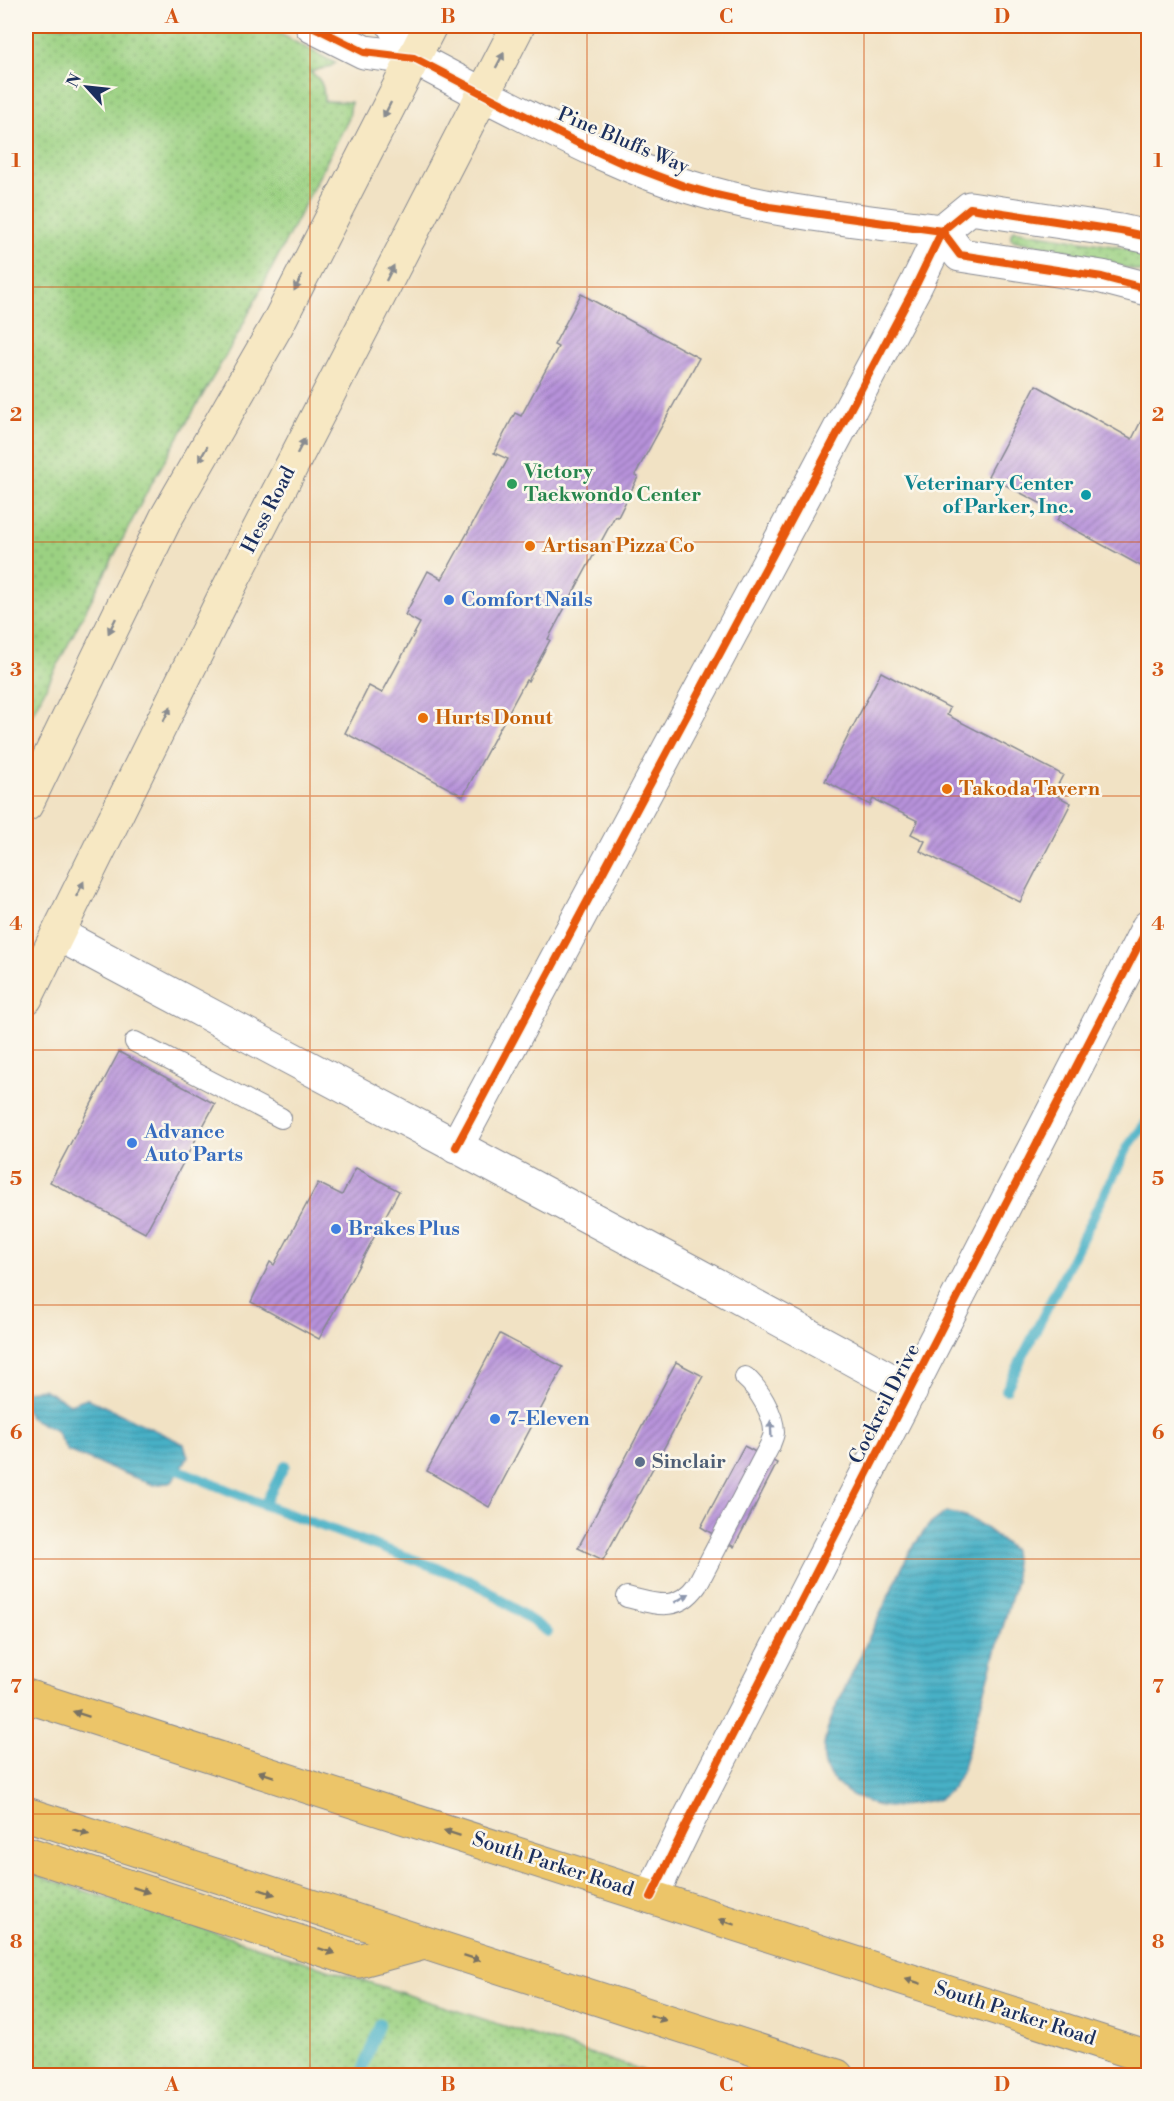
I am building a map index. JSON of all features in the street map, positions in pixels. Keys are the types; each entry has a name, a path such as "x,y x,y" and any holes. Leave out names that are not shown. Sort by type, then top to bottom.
{"highway":[{"name":"South Parker Road","path":"26,1696 1149,2057"},
{"path":"26,1814 837,2076"},
{"path":"26,1853 358,1961 424,1943"}],"main road":[{"path":"26,805 166,518 265,347 430,26"},
{"name":"Hess Road","path":"26,998 222,601 518,26"}],"street":[{"name":"Pine Bluffs Way","path":"312,26 363,52 414,58 620,162 695,189 778,208 942,231"},
{"path":"394,26 414,58"},
{"path":"456,1147 817,472 942,231 970,208 1149,237"},
{"path":"942,231 960,255 1102,277 1149,289"},
{"name":"Cockreil Drive","path":"651,1897 1149,927"},
{"path":"58,934 910,1390"}],"lane":[{"path":"135,1042 280,1118"},
{"path":"627,1596 656,1604 670,1604 688,1596 697,1585 770,1445 774,1432 763,1399 756,1386 745,1377"}],"green space":[{"path":"26,26 265,26 335,63 310,72 322,84 324,101 351,102 349,118 237,336 150,486 26,726"},
{"path":"1014,230 1148,252 1148,274 1068,251 1016,241 1011,239"},
{"path":"26,1872 657,2075 26,2075"}],"water":[{"path":"43,1389 70,1404 87,1398 184,1444 188,1457 172,1482 154,1485 67,1451 56,1431 29,1417 26,1410 26,1391"},
{"path":"946,1512 975,1521 1013,1550 1016,1581 962,1771 955,1783 946,1794 937,1800 896,1807 874,1804 844,1789 829,1774 824,1758 826,1735 836,1707 910,1551 928,1526"}],"building":[{"path":"581,294 699,358 635,475 638,477 618,517 615,516 548,639 550,640 528,681 526,680 463,796 345,733 369,686 382,693 420,623 405,615 428,571 442,579 508,459 494,453 515,413 521,416 558,347 554,345"},
{"name":"Veterinary Center of Parker, Inc.","path":"1036,385 1132,439 1141,421 1148,424 1148,570 1057,520 1061,514 988,476"},
{"name":"Takoda Tavern","path":"881,672 950,708 947,715 1063,775 1053,794 1071,803 1020,902 920,851 925,841 911,834 918,821 873,799 870,805 825,781"},
{"name":"Advance Auto Parts","path":"119,1052 215,1104 145,1233 50,1182"},
{"name":"Brakes Plus","path":"356,1168 399,1191 319,1339 251,1302 270,1262 274,1265 318,1183 342,1195"},
{"name":"7-Eleven","path":"500,1334 563,1367 489,1507 427,1471"},
{"name":"Sinclair","path":"676,1362 703,1376 603,1560 578,1548"},
{"path":"744,1446 777,1463 734,1547 701,1527"}],"waterway":[{"path":"1006,1390 1129,1145 1148,1120"},
{"path":"264,1505 285,1465"},
{"path":"169,1466 264,1505 462,1577 484,1588 548,1632"},
{"path":"360,2076 380,2023"}],"cycle path":[{"path":"312,26 364,52 414,58 574,141 620,162 684,186 769,207 942,231 960,255 1102,277 1148,289"},
{"path":"456,1147 817,472 942,231 970,208 1148,237"},
{"path":"651,1897 1148,927"}],"place":[{"name":"Victory Taekwondo Center","path":"512,484"},
{"name":"Veterinary Center of Parker, Inc.","path":"1086,495"},
{"name":"Artisan Pizza Co","path":"530,546"},
{"name":"Comfort Nails","path":"449,600"},
{"name":"Hurts Donut","path":"423,718"},
{"name":"Takoda Tavern","path":"947,789"},
{"name":"Advance Auto Parts","path":"132,1143"},
{"name":"Brakes Plus","path":"336,1229"},
{"name":"7-Eleven","path":"495,1419"},
{"name":"Sinclair","path":"640,1462"}]}
